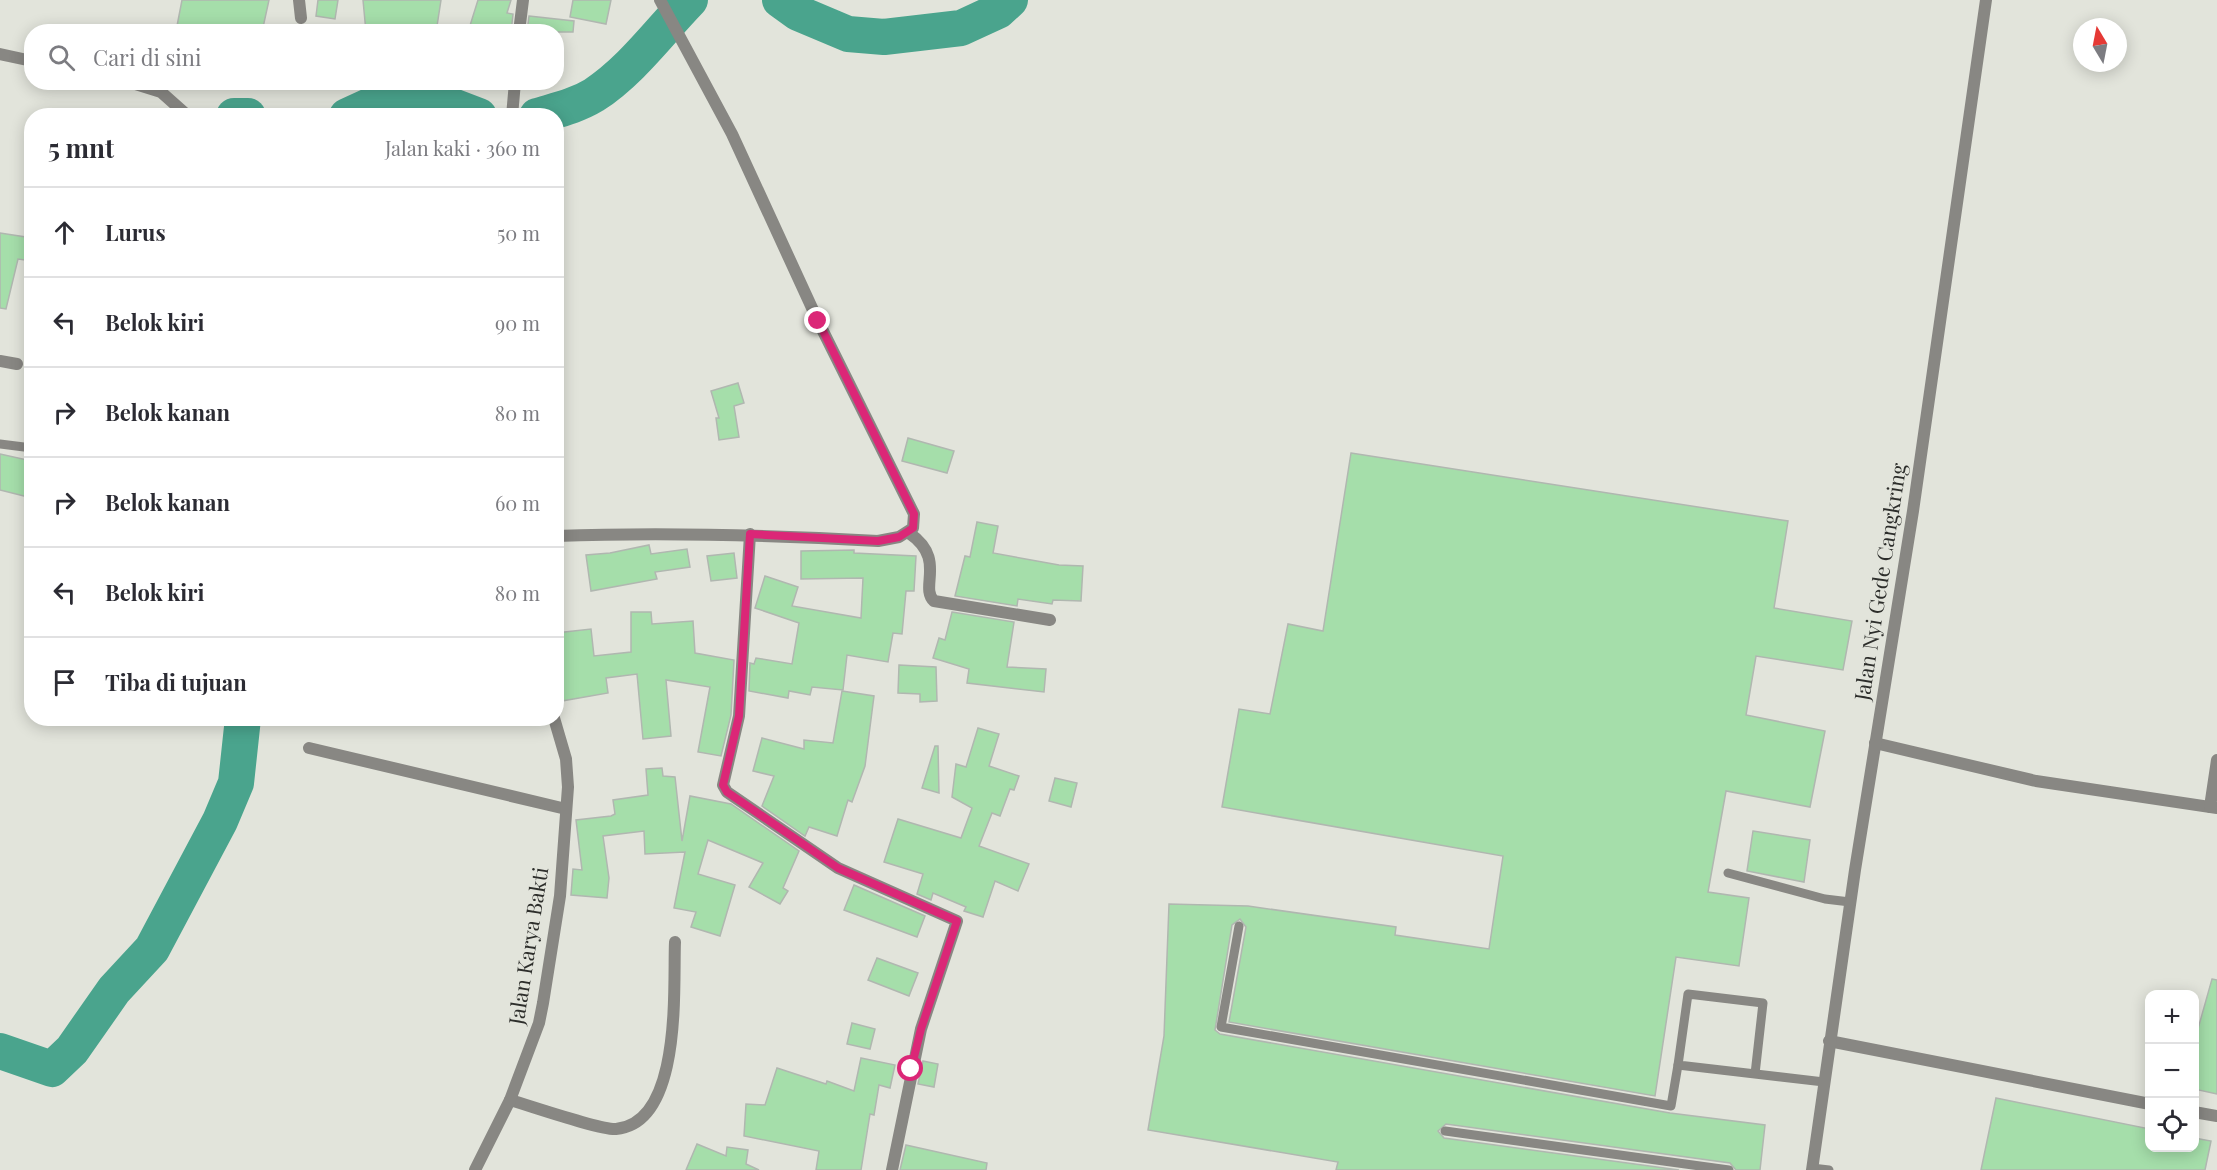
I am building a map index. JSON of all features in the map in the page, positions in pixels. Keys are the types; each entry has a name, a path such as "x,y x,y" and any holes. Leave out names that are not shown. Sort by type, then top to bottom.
{"street":[{"path":"299,0 300,18"},
{"path":"520,24 523,0"},
{"name":"Jalan Nyi Gede Cangkring","path":"1812,1169 1850,902 1913,511 1986,0"},
{"path":"564,537 638,533 750,534 878,541 909,533 913,528 914,514 818,321 732,134 663,4"},
{"path":"0,54 24,59"},
{"path":"155,90 161,92 179,108"},
{"path":"512,108 513,90"},
{"path":"0,361 17,364"},
{"path":"909,533 923,542 930,555 929,594 934,601 1050,620"},
{"path":"750,534 739,716 723,785 727,792 838,868 957,921 921,1029 892,1170"},
{"name":"Jalan Karya Bakti","path":"475,1170 510,1100 539,1023 543,1003 560,896 566,809 566,759 556,726"},
{"path":"1875,743 2036,781 2214,807 2217,760"},
{"path":"309,748 566,809"},
{"path":"510,1100 614,1129 637,1121 651,1104 662,1082 673,1041 675,942"},
{"path":"1830,1041 2145,1103"},
{"path":"2199,1113 2217,1116"}],"lane":[{"path":"0,444 24,447"},
{"path":"1728,873 1825,899 1850,902"},
{"path":"1239,926 1221,1027 1671,1106 1688,994 1763,1003 1755,1074"},
{"path":"1678,1065 1824,1082"},
{"path":"1445,1131 1729,1170"},
{"path":"1812,1169 1829,1170"}],"building":[{"path":"182,0 269,0 264,24 177,24"},
{"path":"318,0 338,0 335,19 316,16"},
{"path":"363,0 441,0 437,24 365,24"},
{"path":"478,0 511,0 507,13 513,14 512,24 470,24"},
{"path":"573,0 611,0 606,24 570,17"},
{"path":"529,16 574,21 573,32 564,32 564,24 528,24"},
{"path":"0,233 24,237 24,260 18,259 6,309 0,308"},
{"path":"738,383 744,403 734,406 739,437 719,440 716,418 719,418 711,391"},
{"path":"908,438 954,451 947,473 902,461"},
{"path":"1351,453 1788,521 1774,608 1852,621 1843,670 1756,656 1746,715 1825,731 1810,807 1726,791 1708,892 1749,898 1739,966 1676,957 1655,1096 1229,1022 1246,927 1240,919 1232,925 1215,1030 1220,1034 1670,1113 1765,1125 1760,1170 1736,1170 1730,1163 1446,1124 1438,1131 1444,1138 1679,1170 1336,1170 1338,1162 1148,1130 1164,1036 1169,904 1248,906 1396,927 1395,935 1489,949 1503,856 1222,807 1239,709 1270,714 1288,624 1323,631"},
{"path":"0,454 24,459 24,496 0,490"},
{"path":"977,522 998,526 993,553 1059,565 1083,566 1081,601 1053,600 1052,604 1018,599 1017,606 955,596 965,556 970,557"},
{"path":"649,545 651,554 687,549 690,567 655,572 657,579 591,591 586,555"},
{"path":"854,550 854,553 916,556 914,591 906,591 902,634 893,633 888,662 847,655 843,690 812,687 810,695 789,691 788,698 749,691 750,663 754,664 756,658 792,664 799,623 755,608 765,576 798,587 792,606 861,618 863,578 801,579 801,551"},
{"path":"734,553 737,578 711,581 707,556"},
{"path":"631,612 651,612 652,624 693,621 695,653 734,660 731,715 721,756 698,752 710,687 666,680 671,736 643,739 637,674 606,678 608,693 564,701 564,632 591,629 594,656 631,652"},
{"path":"952,612 1014,622 1007,667 1046,669 1044,692 967,683 969,669 933,658 939,638 945,640"},
{"path":"899,665 936,667 937,701 920,702 920,694 898,693"},
{"path":"842,691 874,696 865,766 852,802 848,800 837,836 809,827 805,836 762,806 774,776 753,771 762,738 804,749 804,740 833,743"},
{"path":"978,728 999,734 989,766 1019,776 1014,790 1010,789 1000,816 992,813 979,846 1029,864 1018,891 995,881 983,917 964,911 966,907 933,893 931,900 917,894 923,874 884,862 898,819 961,838 972,808 952,797 956,764 966,767"},
{"path":"935,746 938,746 939,793 922,788"},
{"path":"662,768 663,776 675,777 682,841 690,796 731,804 799,851 783,888 788,891 780,904 749,887 763,863 708,840 698,874 735,885 720,936 691,927 696,912 674,908 685,852 645,854 644,831 603,836 609,878 607,898 571,895 573,869 582,870 576,820 611,816 615,814 613,800 648,795 646,769"},
{"path":"1055,778 1077,783 1071,807 1049,801"},
{"path":"1753,831 1810,840 1804,882 1747,871"},
{"path":"854,885 925,916 917,937 844,910"},
{"path":"877,958 918,973 909,996 868,980"},
{"path":"2212,979 2217,980 2217,1094 2199,1090 2199,1025"},
{"path":"852,1023 875,1029 870,1049 847,1044"},
{"path":"861,1058 895,1065 890,1088 879,1085 874,1115 870,1114 861,1170 816,1170 819,1151 744,1136 746,1104 765,1105 777,1068 826,1084 827,1081 854,1091"},
{"path":"923,1061 938,1064 934,1087 918,1084"},
{"path":"1996,1098 2145,1128 2145,1152 2199,1152 2199,1139 2211,1141 2205,1170 1981,1170"},
{"path":"697,1144 726,1156 727,1147 748,1150 746,1164 759,1170 686,1170"},
{"path":"906,1145 987,1163 986,1170 900,1170"}],"waterway":[{"path":"563,108 594,95 620,75 690,0"},
{"path":"780,0 798,13 848,34 884,37 961,28 998,11 1010,0"},
{"path":"364,108 424,95 458,108"},
{"path":"0,1051 52,1069 72,1050 114,990 152,949 220,821 236,783 242,726"}],"route":[{"path":"818,321 914,514 913,528 909,533 899,537 878,541 750,534 740,663 739,716 723,776 723,785 727,792 838,868 957,921 921,1029 911,1069"}]}
